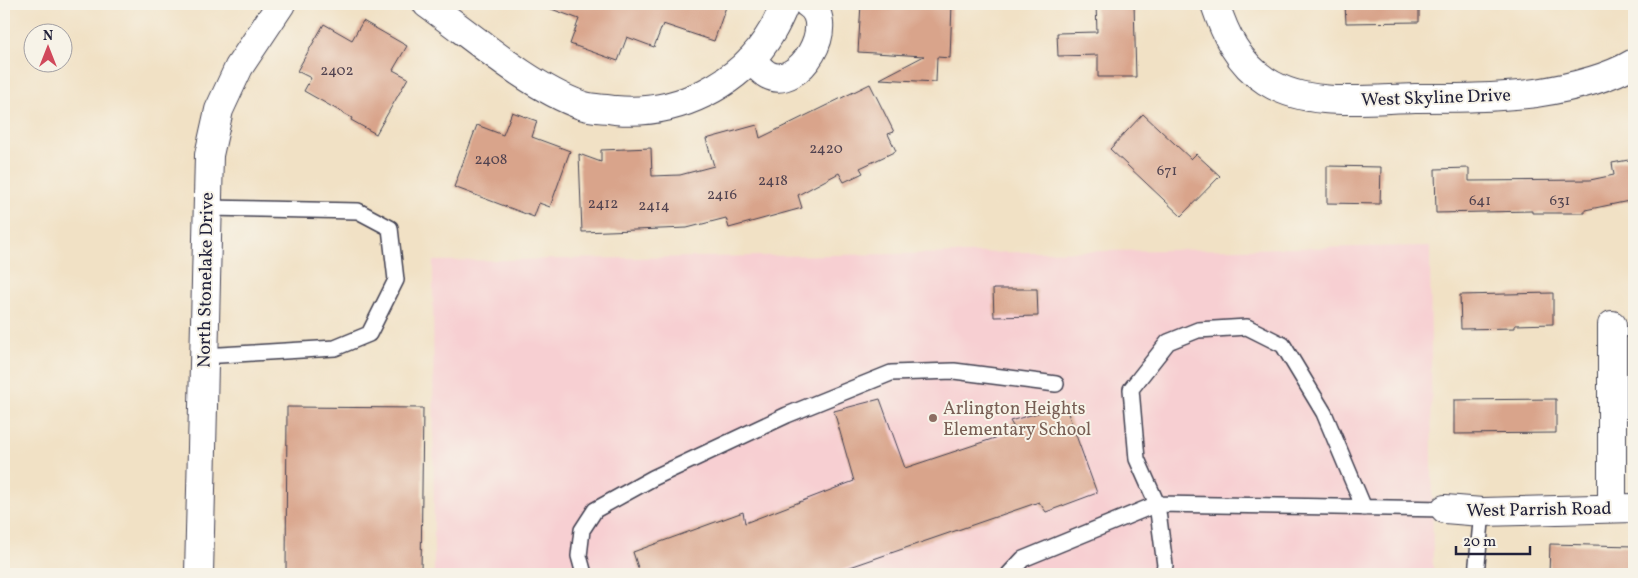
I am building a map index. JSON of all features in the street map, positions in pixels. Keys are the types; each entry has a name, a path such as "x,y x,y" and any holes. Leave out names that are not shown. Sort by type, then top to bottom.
{"street":[{"name":"North Stonelake Drive","path":"199,574 206,208 209,155 219,110 239,67 281,4"},
{"path":"426,4 539,84 582,106 631,111 662,109 702,96 727,80 750,60 772,32 785,4"},
{"path":"750,60 768,76 782,78 799,71 818,38 821,25 815,8 808,4"},
{"name":"West Skyline Drive","path":"1215,4 1224,31 1242,62 1267,82 1283,90 1300,95 1351,99 1482,98 1537,93 1598,77 1634,63"},
{"path":"1612,325 1623,508"},
{"name":"West Parrish Road","path":"1445,509 1482,512 1623,508"}],"lane":[{"path":"203,356 335,348 369,334 396,280 390,228 358,211 206,208"},
{"path":"1164,574 1165,565 1157,504 1138,459 1131,389 1168,342 1198,330 1247,327 1283,346 1324,412 1364,508"},
{"path":"584,574 579,556 582,530 595,510 653,478 778,419 882,376 891,373 954,371 1056,384"},
{"path":"1009,574 1023,559 1157,504 1445,509"},
{"path":"1476,574 1482,512"}],"shaded area":[{"name":"Arlington Heights Elementary School","path":"1430,246 1433,574 434,574 433,261"}],"building":[{"path":"543,4 727,4 714,41 663,24 654,47 627,37 618,61 570,44 579,19 543,6"},
{"path":"861,4 952,4 950,58 937,57 936,82 880,79 924,56 858,52"},
{"path":"1096,4 1134,4 1136,77 1098,77 1098,55 1058,56 1057,33 1097,32"},
{"path":"1345,4 1419,4 1419,22 1346,23"},
{"path":"363,21 407,46 393,70 408,78 376,134 304,91 311,78 297,71 324,24 352,40"},
{"path":"870,84 894,132 888,134 896,151 860,168 863,173 844,182 839,173 798,195 802,208 729,228 726,218 687,228 582,232 579,154 601,162 601,150 651,148 652,176 680,175 714,166 706,139 757,125 760,138"},
{"path":"512,112 537,121 532,137 570,151 550,207 539,203 534,217 454,187 477,125 503,135"},
{"path":"1143,114 1191,159 1196,154 1220,176 1181,216 1110,149"},
{"path":"1634,159 1634,200 1585,210 1585,213 1532,213 1532,211 1436,213 1435,169 1469,168 1469,181 1590,180 1614,175 1612,163"},
{"path":"1327,166 1381,167 1380,204 1327,203"},
{"path":"993,289 1037,289 1038,316 994,317"},
{"path":"1553,293 1553,324 1515,325 1515,328 1461,329 1460,295"},
{"path":"880,399 905,468 1016,431 1010,421 1065,405 1097,493 1046,512 1039,502 830,574 640,574 633,552 743,512 745,523 854,481 834,411"},
{"path":"1556,399 1556,433 1454,434 1454,400"},
{"path":"287,407 423,408 421,574 286,574"},
{"path":"1550,544 1634,546 1634,574 1549,574"}],"place":[{"name":"Arlington Heights Elementary School","path":"933,418"}]}
